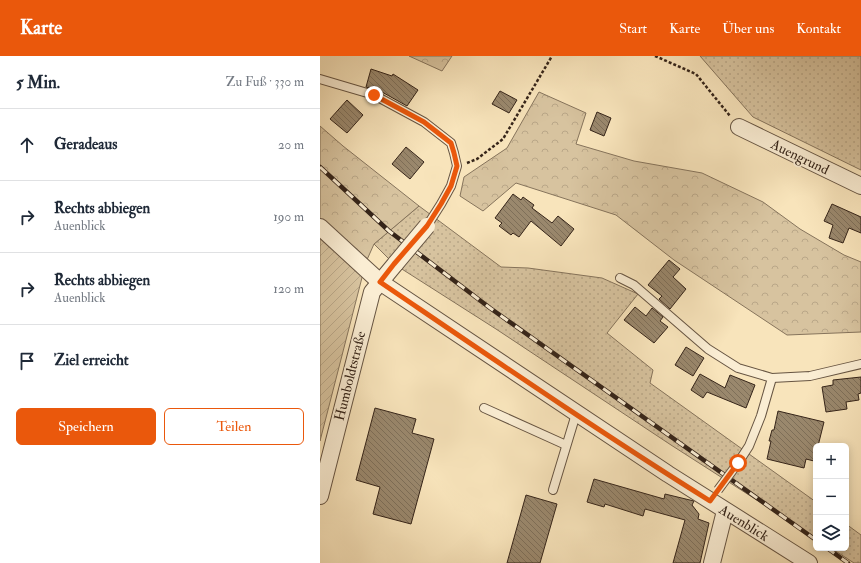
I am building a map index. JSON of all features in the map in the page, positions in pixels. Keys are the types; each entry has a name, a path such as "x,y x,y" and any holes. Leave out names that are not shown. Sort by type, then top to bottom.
{"street":[{"name":"Auengrund","path":"739,127 861,186"},
{"path":"380,282 427,226"},
{"name":"Auenblick","path":"320,227 380,282 668,474 714,495 725,511 809,563"},
{"name":"Humboldtstraße","path":"320,496 372,292 380,282"},
{"path":"712,563 725,511"}],"lane":[{"path":"320,79 374,95 424,122 451,143 457,166 451,186 427,226"},
{"path":"620,278 634,285 708,349 738,368 772,378 810,376 861,364"},
{"path":"714,495 749,446 772,378"},
{"path":"484,408 566,446"},
{"path":"553,490 576,414"}],"path":[{"path":"477,159 503,139 552,56"},
{"path":"655,56 696,74 739,127"}],"green space":[{"path":"409,56 452,56 442,71"},
{"path":"700,56 861,56 861,170 753,117"},
{"path":"539,92 586,113 576,144 634,161 702,173 763,202 800,229 844,255 861,262 861,332 787,335 674,260 616,215 516,183 483,211 460,196 464,177 507,148"},
{"path":"320,126 419,206 374,244 366,262 320,225"},
{"path":"419,206 501,267 528,268 602,278 638,294 607,333 653,370 650,383 813,500 813,536 394,264 374,244"},
{"path":"320,225 366,262 320,441"},
{"path":"849,526 861,535 861,563 854,563 836,551 849,551"}],"building":[{"path":"371,69 392,76 393,74 418,90 407,106 382,92 366,87"},
{"path":"500,91 517,100 509,113 492,104"},
{"path":"347,100 363,115 347,133 330,119"},
{"path":"597,112 611,118 604,136 590,130"},
{"path":"406,147 424,162 410,179 392,164"},
{"path":"513,194 521,200 523,197 534,205 532,208 552,223 558,216 574,229 561,246 531,221 519,237 513,233 511,235 499,226 502,223 495,218"},
{"path":"832,204 861,217 861,233 849,228 843,243 829,238 833,225 824,221"},
{"path":"669,260 680,269 673,277 686,289 670,309 659,299 662,296 648,285"},
{"path":"635,307 646,316 652,308 663,317 660,321 668,327 654,343 624,320"},
{"path":"686,347 704,358 693,376 675,365"},
{"path":"700,374 725,388 730,375 755,385 746,408 707,392 703,398 691,390"},
{"path":"861,377 861,393 858,394 859,400 846,402 847,409 826,412 822,387 833,385 833,380"},
{"path":"375,408 416,419 412,433 434,439 411,524 373,514 380,487 356,480"},
{"path":"778,411 824,422 819,443 813,443 813,461 806,459 804,468 767,459 771,441 769,441 772,430 774,430"},
{"path":"594,479 664,499 665,494 694,501 692,505 699,514 698,519 709,523 700,563 673,563 685,520 645,509 643,516 605,504 604,507 587,502"},
{"path":"526,495 557,504 540,563 507,563"}],"railway":[{"path":"320,167 389,231 490,308 813,538"},
{"path":"831,551 848,563"}],"route":[{"path":"374,95 424,122 451,143 457,166 451,186 427,226 380,282 576,414 710,501 738,463"}]}
